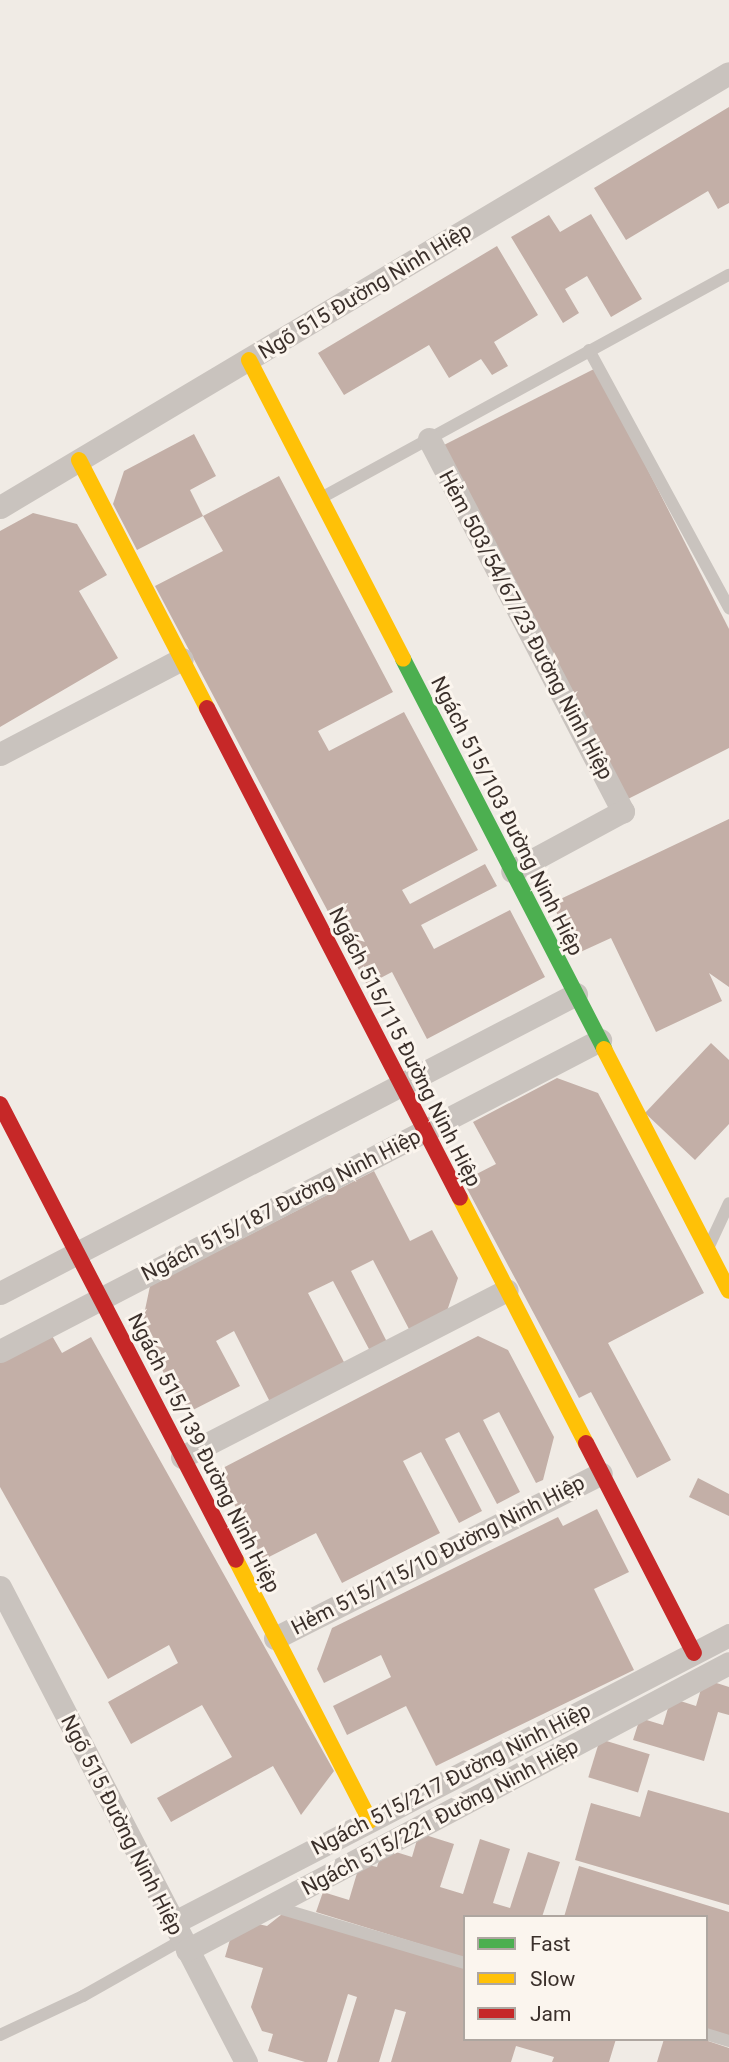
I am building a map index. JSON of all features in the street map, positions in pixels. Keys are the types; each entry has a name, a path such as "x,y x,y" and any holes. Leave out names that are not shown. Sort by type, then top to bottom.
{"street":[{"name":"Ngõ 515 Đường Ninh Hiệp","path":"0,507 729,73"},
{"name":"Ngách 515/103 Đường Ninh Hiệp","path":"249,360 729,1291"},
{"name":"Hẻm 503/54/67/23 Đường Ninh Hiệp","path":"429,439 623,811 512,871"},
{"name":"Ngách 515/115 Đường Ninh Hiệp","path":"79,460 695,1653"},
{"path":"0,754 182,659"},
{"path":"0,1293 576,994"},
{"name":"Ngách 515/187 Đường Ninh Hiệp","path":"0,1351 600,1040"},
{"name":"Ngách 515/139 Đường Ninh Hiệp","path":"0,1104 370,1821"},
{"path":"182,1457 507,1290"},
{"name":"Hẻm 515/115/10 Đường Ninh Hiệp","path":"275,1638 601,1473"},
{"name":"Ngõ 515 Đường Ninh Hiệp","path":"0,1587 246,2062"},
{"name":"Ngách 515/217 Đường Ninh Hiệp","path":"181,1938 370,1821 729,1635"},
{"name":"Ngách 515/221 Đường Ninh Hiệp","path":"181,1938 272,1906 729,1663"}],"lane":[{"path":"320,498 729,275"},
{"path":"589,350 729,608"},
{"path":"707,1249 729,1203"},
{"path":"272,1906 463,1961"},
{"path":"0,2035 83,1996 181,1938"},
{"path":"708,2035 729,2041"}],"building":[{"path":"729,107 729,203 718,209 708,191 626,240 594,188"},
{"path":"591,214 642,299 611,317 587,276 565,289 579,313 563,323 511,237 549,215 560,232"},
{"path":"497,246 538,315 494,342 508,366 492,375 481,359 449,378 429,345 344,395 318,353"},
{"path":"596,368 729,629 729,748 622,802 440,447"},
{"path":"194,434 216,476 190,490 203,516 137,550 113,504 124,471"},
{"path":"279,476 393,692 318,731 329,751 404,712 478,850 402,890 410,904 485,864 497,886 421,925 434,949 510,910 545,977 427,1039 392,972 367,985 155,586 223,551 203,516"},
{"path":"33,513 77,524 107,575 79,591 118,658 0,727 0,531"},
{"path":"729,819 729,987 709,973 722,1001 656,1032 611,938 576,954 552,903"},
{"path":"711,1043 729,1060 729,1124 695,1160 645,1113"},
{"path":"557,1078 598,1093 704,1293 608,1343 671,1460 637,1478 591,1392 579,1398 463,1181 496,1164 473,1122"},
{"path":"374,1171 410,1241 432,1230 458,1278 447,1311 410,1331 373,1260 351,1271 387,1342 370,1351 333,1281 308,1293 345,1364 270,1402 234,1331 216,1341 240,1386 185,1414 141,1329 150,1286"},
{"path":"51,1334 62,1353 91,1337 334,1771 301,1815 273,1766 171,1822 157,1798 232,1757 202,1705 131,1744 108,1702 178,1663 169,1645 108,1679 0,1487 0,1362"},
{"path":"478,1336 508,1350 554,1437 543,1480 536,1483 499,1412 483,1420 520,1492 497,1504 459,1432 445,1439 482,1511 459,1523 421,1452 403,1461 440,1533 342,1583 316,1533 263,1560 217,1471"},
{"path":"698,1478 729,1494 729,1516 689,1497"},
{"path":"597,1509 629,1572 594,1589 634,1670 436,1766 406,1706 347,1735 333,1706 391,1677 381,1655 324,1683 317,1669 332,1628 558,1517 563,1526"},
{"path":"704,1679 729,1687 729,1715 718,1712 704,1761 633,1740 640,1718 663,1725 671,1698 696,1706"},
{"path":"600,1739 650,1754 638,1792 588,1777"},
{"path":"648,1790 729,1813 729,1905 575,1860 591,1803 640,1817"},
{"path":"419,1833 454,1844 440,1887 463,1894 480,1839 510,1849 493,1903 510,1908 528,1852 560,1862 543,1915 463,1915 463,1957 316,1912 323,1892 349,1900 360,1863 377,1867 383,1848 412,1857"},
{"path":"579,1866 729,1912 729,2039 708,2033 708,1915 565,1915"},
{"path":"286,1911 463,1964 463,2041 615,2041 609,2062 552,2062 554,2057 516,2046 511,2062 391,2062 406,2012 395,2009 379,2062 337,2062 357,1997 348,1994 327,2062 305,2062 268,2051 273,2034 262,2031 251,2007 263,1968 225,1957 231,1936 258,1924 267,1926"},
{"path":"663,2041 708,2041 729,2048 729,2062 657,2062"}],"traffic: fast":[{"path":"403,659 604,1049"}],"traffic: slow":[{"path":"249,360 403,659"},
{"path":"79,460 207,708"},
{"path":"604,1049 729,1291"},
{"path":"460,1198 586,1443"},
{"path":"236,1560 370,1821"}],"traffic: jam":[{"path":"207,708 460,1198"},
{"path":"0,1104 236,1560"},
{"path":"586,1443 694,1653"}]}
